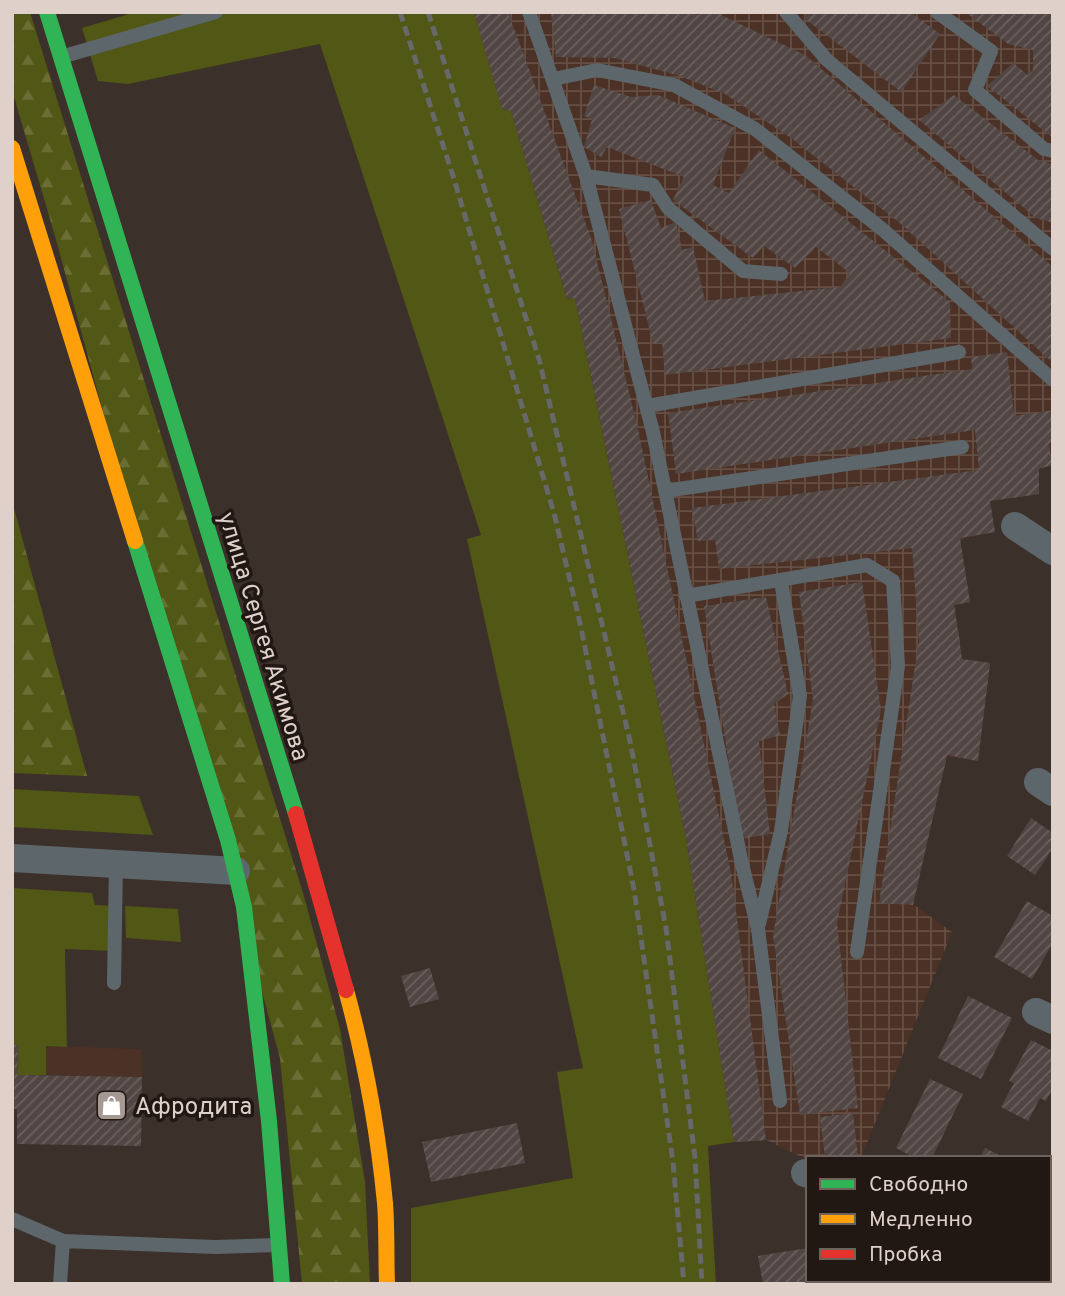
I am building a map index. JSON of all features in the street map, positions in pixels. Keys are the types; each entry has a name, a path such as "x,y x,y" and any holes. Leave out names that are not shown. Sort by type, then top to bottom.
{"main road":[{"name":"улица Сергея Акимова","path":"47,12 311,861 356,1025 380,1161 385,1205 387,1284"},
{"path":"12,148 229,840 244,907 270,1121 282,1284"}],"street":[{"path":"1015,526 1053,551"},
{"path":"12,858 236,871"}],"lane":[{"path":"60,57 216,12"},
{"path":"529,12 586,176 647,406 758,929 780,1101"},
{"path":"786,12 827,60 1053,249"},
{"path":"937,12 991,51 975,90 1045,149 1053,151"},
{"path":"552,79 597,71 674,85 755,129 882,229 1053,380"},
{"path":"586,176 653,185 668,208 743,271 781,274"},
{"path":"647,406 959,352"},
{"path":"665,491 962,447"},
{"path":"686,596 867,565 893,582 898,666 857,952"},
{"path":"758,929 781,831 800,696 781,581"},
{"path":"114,983 116,864"},
{"path":"12,1219 63,1241 215,1247 279,1245"},
{"path":"60,1284 63,1241"}],"shaded area":[{"path":"474,12 1053,12 1052,466 1039,469 1039,494 990,501 995,532 960,539 970,602 955,605 962,659 990,663 978,761 947,756 913,904 952,932 862,1156 806,1156 806,1159 766,1140 734,1142 686,838 575,298 567,299 511,111 502,109"},
{"path":"46,1046 141,1049 142,1077 46,1075"}],"green space":[{"path":"12,12 30,12 303,893 340,1029 365,1182 370,1284 302,1284 280,1058 55,236 12,90"},
{"path":"136,12 474,12 502,109 511,111 567,299 575,298 686,838 734,1142 708,1146 716,1284 411,1284 411,1208 573,1178 557,1072 583,1068 467,539 481,535 320,44 128,84 98,81 82,28"},
{"path":"12,501 87,776 12,773"},
{"path":"12,789 139,796 153,835 12,827"},
{"path":"12,888 92,893 95,905 114,906 114,951 65,949 67,1047 46,1046 46,1075 17,1075 18,1045 12,1045"},
{"path":"125,906 178,909 181,942 126,938"}],"building":[{"path":"474,12 508,12 592,241 638,429 731,873 766,1140 734,1142 686,838 575,298 567,299 511,111 502,109"},
{"path":"551,12 686,12 699,15 701,12 715,12 805,55 1053,267 1053,363 901,224 791,138 725,94 680,76 614,58 556,57"},
{"path":"808,12 910,12 940,34 901,92 804,18"},
{"path":"965,12 1053,12 1053,138 987,86 1013,63 1028,75 1033,70 1033,50 1008,44"},
{"path":"594,85 631,97 658,95 735,128 713,185 729,193 759,150 950,302 951,338 665,375 662,343 653,343 619,209 651,200 661,228 676,222 682,250 693,247 705,301 840,287 850,273 816,247 795,268 764,246 753,258 673,200 684,177 607,147 601,157 584,147 592,119 584,116"},
{"path":"954,95 1038,160 1053,164 1053,223 1036,218 919,120"},
{"path":"1007,352 1014,416 1053,410 1053,442 1049,443 1052,466 1039,468 1039,494 990,501 995,532 960,538 970,602 954,605 962,659 990,663 978,761 947,755 913,905 879,903 919,640 912,548 719,569 715,540 698,541 692,508 979,470 975,430 676,474 668,413 972,369 971,357"},
{"path":"862,582 881,710 837,923 858,1108 800,1115 773,936 813,700 799,592"},
{"path":"766,597 788,694 774,704 780,735 759,741 770,834 741,839 704,606"},
{"path":"1031,818 1053,833 1053,848 1035,875 1007,856"},
{"path":"1027,901 1053,916 1053,943 1032,979 994,957"},
{"path":"430,968 439,999 410,1007 401,976"},
{"path":"968,996 1012,1018 981,1079 938,1058"},
{"path":"1031,1040 1053,1051 1053,1088 1046,1101 1040,1098 1028,1121 1001,1107 1014,1083 1009,1081"},
{"path":"12,1045 18,1045 17,1075 142,1077 141,1146 17,1144 17,1109 12,1109"},
{"path":"930,1079 963,1094 933,1156 911,1156 896,1148"},
{"path":"853,1113 858,1156 825,1156 820,1117"},
{"path":"517,1123 525,1163 431,1182 422,1142"},
{"path":"985,1148 1001,1156 981,1156"},
{"path":"806,1248 806,1282 821,1284 763,1284 758,1256"}],"railway":[{"path":"400,12 453,176 554,513 580,623 634,889 673,1162 684,1284"},
{"path":"428,12 539,359 630,741 666,928 695,1158 702,1284"}],"traffic: fast":[{"path":"47,12 296,814"},
{"path":"135,541 228,840 244,907 269,1121 282,1284"}],"traffic: slow":[{"path":"12,148 135,541"},
{"path":"346,990 365,1069 379,1149 386,1213 387,1284"}],"traffic: jam":[{"path":"296,814 346,990"}],"place":[{"name":"Афродита","path":"112,1106"}]}
